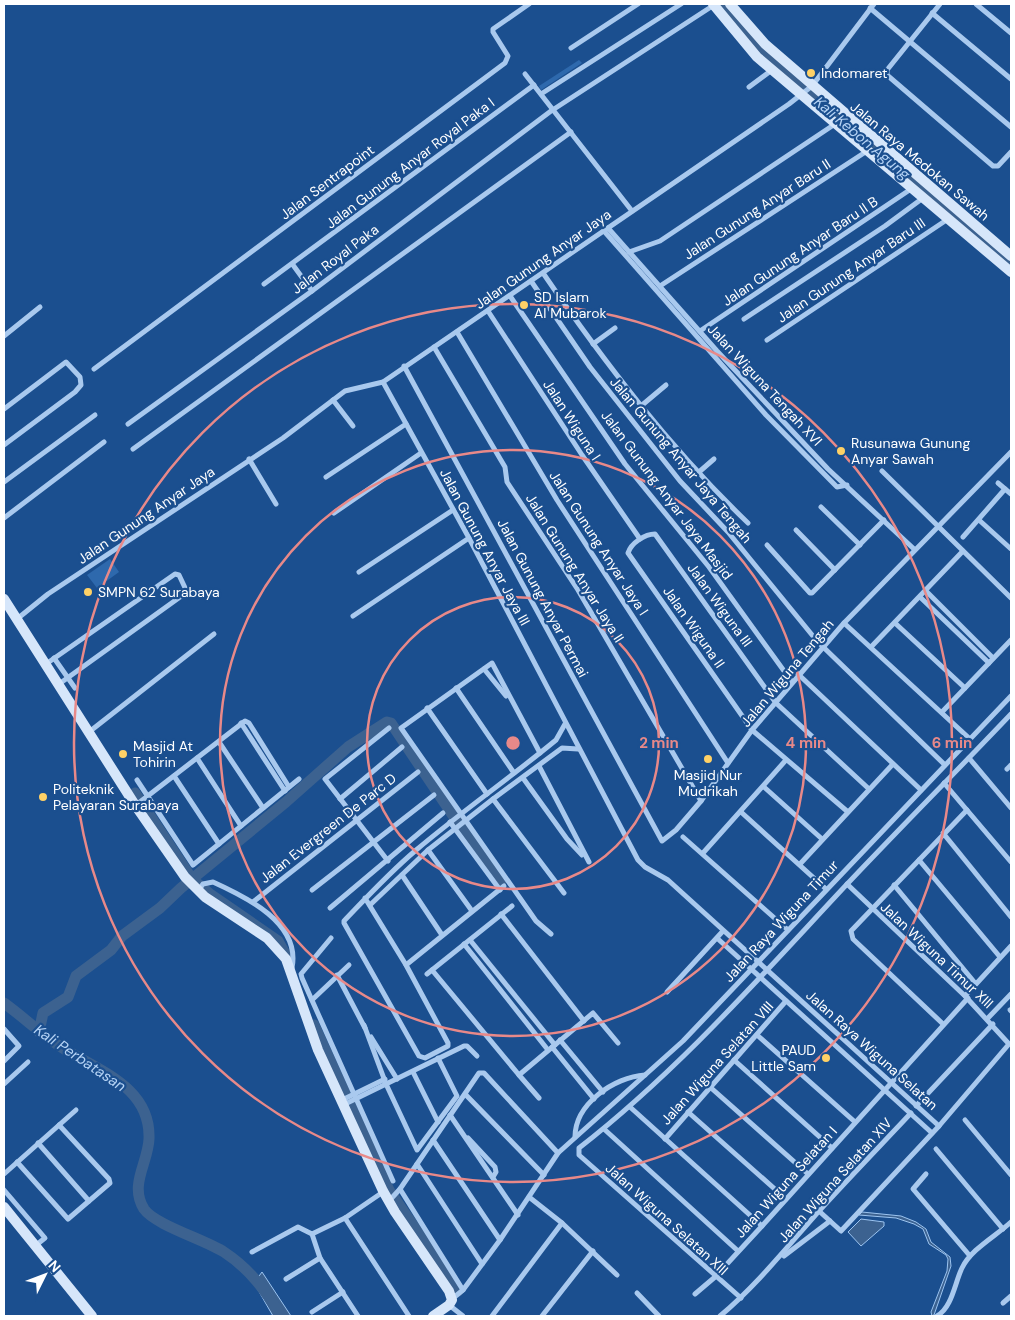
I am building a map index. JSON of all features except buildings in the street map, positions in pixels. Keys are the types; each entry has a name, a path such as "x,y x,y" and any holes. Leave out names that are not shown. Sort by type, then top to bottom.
{"street":[{"name":"Jalan Sentrapoint","path":"94,369 505,63 508,56 493,29 529,4"},
{"path":"571,48 638,4"},
{"path":"541,94 681,4"},
{"name":"Jalan Raya Medokan Sawah","path":"714,4 752,52 772,70 807,90 1011,256"},
{"name":"Jalan Royal Paka","path":"128,424 312,291 553,109 714,4"},
{"name":"Jalan Raya Medokan Sawah","path":"730,4 835,124 1011,272"},
{"path":"940,4 887,70 887,75 993,166 998,166 1011,152"},
{"path":"976,4 983,6 1011,33"},
{"path":"807,90 872,6 909,41 1011,127"},
{"path":"932,13 1011,79"},
{"path":"749,87 772,70"},
{"path":"525,74 632,211"},
{"name":"Jalan Gunung Anyar Royal Paka I","path":"264,284 534,85"},
{"name":"Jalan Gunung Anyar Jaya","path":"16,619 48,594 284,436 350,389 382,382 510,296 807,90"},
{"path":"629,252 660,240 835,124"},
{"path":"133,449 571,132"},
{"name":"Jalan Gunung Anyar Baru II","path":"660,286 867,151"},
{"name":"Jalan Gunung Anyar Baru II B","path":"700,331 912,188"},
{"path":"744,319 885,226 923,198"},
{"name":"Jalan Gunung Anyar Baru III","path":"767,340 948,219"},
{"path":"606,230 766,415 837,487 847,485"},
{"name":"Jalan Wiguna Tengah XVI","path":"606,230 629,252 828,469 914,549"},
{"path":"296,262 312,291"},
{"path":"543,273 593,344 641,406 699,472 748,523"},
{"name":"Jalan Gunung Anyar Jaya Tengah","path":"531,281 602,383 680,481 728,532 822,647 945,765"},
{"name":"Jalan Gunung Anyar Jaya Masjid","path":"510,296 625,464 709,567 792,682"},
{"path":"4,336 40,307"},
{"name":"Jalan Wiguna I","path":"488,311 582,455 640,539"},
{"path":"593,344 615,328"},
{"name":"Jalan Gunung Anyar Jaya I","path":"456,332 557,500 728,763"},
{"name":"Jalan Gunung Anyar Jaya II","path":"434,347 505,466 507,482 578,590 700,801"},
{"path":"4,409 66,362 70,363 81,381 73,394 4,445"},
{"name":"Jalan Gunung Anyar Permai","path":"404,366 661,840"},
{"name":"Jalan Gunung Anyar Jaya III","path":"382,382 470,538 578,749"},
{"path":"641,406 666,386"},
{"path":"334,400 353,426"},
{"path":"4,482 94,415"},
{"path":"326,477 406,424"},
{"path":"4,518 104,442"},
{"name":"Jalan Wiguna Tengah","path":"661,840 676,830 700,801 752,730 844,622 1011,452"},
{"path":"334,513 421,453"},
{"path":"250,459 276,504"},
{"path":"699,472 714,459"},
{"path":"882,471 1011,598"},
{"path":"998,483 1011,494"},
{"path":"963,537 1006,489"},
{"path":"822,508 860,545"},
{"path":"359,572 453,510"},
{"path":"767,545 810,593 816,592 884,520"},
{"path":"979,520 1011,549"},
{"path":"796,530 835,570"},
{"name":"Jalan Wiguna III","path":"640,539 655,534 776,703"},
{"path":"353,616 470,538"},
{"name":"Jalan Wiguna II","path":"640,539 628,553 752,730"},
{"path":"871,648 963,551"},
{"path":"50,661 175,574 179,575 187,592 64,681"},
{"path":"926,591 994,658"},
{"path":"920,597 989,663"},
{"path":"4,599 16,619 64,681 89,732 187,880 267,938 286,959 318,1050 393,1181"},
{"path":"844,622 970,738"},
{"path":"895,623 965,688"},
{"path":"89,732 214,634"},
{"path":"942,712 1011,640"},
{"path":"540,753 512,704 493,664 426,708 401,727 536,921 551,934"},
{"path":"484,669 512,704"},
{"path":"798,674 921,790"},
{"path":"64,681 75,688"},
{"path":"456,688 514,773"},
{"name":"Jalan Raya Wiguna Timur","path":"451,1302 463,1290 518,1215 558,1152 683,1041 758,962 786,928 826,889 1011,696"},
{"path":"776,703 869,789"},
{"path":"426,708 487,794"},
{"name":"Jalan Raya Wiguna Timur","path":"579,1155 580,1148 630,1107 696,1046 880,849 1011,714"},
{"path":"136,805 243,722 287,789"},
{"path":"366,898 406,965 448,1045 425,1058 419,1056 344,922 366,898 384,879 451,821 556,740 565,724"},
{"path":"388,861 325,779 389,728"},
{"path":"752,730 848,812"},
{"path":"556,740 562,748"},
{"path":"219,742 263,808"},
{"path":"340,798 402,748"},
{"path":"370,905 428,850 493,799 562,748 578,749"},
{"name":"Jalan Raya Wiguna Selatan","path":"578,749 638,860 645,867 657,873 723,931 939,1126 932,1133 718,939"},
{"path":"197,758 242,826"},
{"path":"969,758 1011,808"},
{"path":"703,853 764,787 786,760"},
{"path":"800,864 893,764"},
{"path":"523,778 567,839 587,860 539,766"},
{"name":"Jalan Evergreen De Parc D","path":"253,902 418,772"},
{"path":"174,776 219,844"},
{"path":"137,780 190,863 196,864 299,779"},
{"path":"944,783 1011,862"},
{"path":"764,787 822,839"},
{"path":"312,890 434,795"},
{"path":"493,799 564,893"},
{"path":"943,1024 853,938 851,931 967,810"},
{"path":"741,812 826,889"},
{"path":"330,908 443,813"},
{"path":"406,965 502,888 451,821"},
{"path":"943,833 1011,917"},
{"path":"683,836 786,928"},
{"path":"872,841 880,849"},
{"path":"428,850 472,911"},
{"path":"919,860 1000,957"},
{"path":"402,875 442,935"},
{"path":"200,888 212,882 253,902 285,932 294,956 291,970"},
{"name":"Jalan Wiguna Timur XIII","path":"847,884 988,1018 1009,1044 939,1126"},
{"path":"894,885 975,983"},
{"path":"427,974 512,906"},
{"path":"501,914 584,1021"},
{"path":"667,992 718,939 723,931"},
{"path":"331,938 301,974 383,1192 391,1200 444,1284 451,1302 463,1316"},
{"path":"470,940 594,1099"},
{"path":"464,944 552,1047"},
{"name":"Jalan Wiguna Selatan I","path":"695,1294 715,1277 762,1226 943,1024 966,997 975,983 1011,946"},
{"path":"312,1000 349,965"},
{"path":"432,970 539,1098"},
{"path":"337,975 396,1079"},
{"path":"988,1018 1011,994"},
{"name":"Jalan Wiguna Selatan VIII","path":"665,1139 786,1001"},
{"path":"520,1074 595,1013 618,1043"},
{"path":"916,1106 993,1024"},
{"path":"364,1025 385,1082 415,1148 419,1149 455,1100 456,1093 438,1058"},
{"path":"4,1029 19,1046 4,1061"},
{"path":"757,1035 855,1122"},
{"path":"560,1040 602,1092"},
{"path":"347,1100 385,1082 413,1072 464,1046 467,1046 477,1056"},
{"path":"734,1060 832,1148"},
{"path":"4,1084 28,1062"},
{"path":"413,1072 438,1122"},
{"path":"391,1200 479,1073 484,1073 558,1152"},
{"path":"575,1137 578,1120 594,1099 620,1080 632,1076 645,1075"},
{"path":"710,1087 808,1174"},
{"path":"465,1094 544,1175"},
{"path":"630,1107 762,1226"},
{"path":"4,1174 76,1110"},
{"path":"688,1112 786,1199"},
{"name":"Jalan Wiguna Selatan XIV","path":"720,1316 741,1298 819,1211 911,1114"},
{"path":"450,1115 518,1215"},
{"path":"965,1120 1011,1175"},
{"path":"17,1162 68,1219 89,1201 110,1182 109,1179 60,1125"},
{"path":"604,1129 738,1251"},
{"path":"819,1211 841,1231 932,1133"},
{"path":"433,1140 500,1240"},
{"path":"38,1143 89,1201"},
{"path":"936,1150 1003,1230"},
{"name":"Jalan Wiguna Selatan XIII","path":"579,1155 741,1298"},
{"path":"417,1164 482,1264"},
{"path":"926,1174 913,1189 970,1256"},
{"path":"4,1190 45,1238 35,1246"},
{"path":"399,1190 463,1290"},
{"path":"312,1234 345,1218 383,1192"},
{"path":"529,1197 562,1223 617,1275"},
{"path":"4,1207 92,1316"},
{"path":"345,1218 409,1316"},
{"name":"Jalan Wiguna Selatan XIV","path":"775,1262 830,1222"},
{"path":"938,1316 944,1311 963,1265 970,1256 1011,1222"},
{"path":"492,1316 562,1223"},
{"path":"252,1252 298,1227 312,1234 320,1258 358,1316"},
{"path":"542,1316 593,1251"},
{"path":"286,1279 320,1258"},
{"path":"312,1312 343,1292"},
{"path":"637,1293 659,1316"},
{"path":"1003,1303 1011,1296"},
{"path":"434,1316 451,1302"}],"shaded area":[{"path":"579,60 582,63 541,90 539,86"},
{"path":"110,559 119,572 97,588 87,575"},
{"path":"862,1212 901,1216 916,1222 926,1229 931,1242 950,1257 951,1266 934,1315 932,1316 931,1312 947,1271 948,1259 946,1255 929,1244 923,1229 914,1224 896,1218 859,1215"},
{"path":"861,1219 884,1222 884,1226 861,1246 848,1232"},
{"path":"262,1272 291,1316 273,1316 254,1283"}],"waterway":[{"name":"Kali Kebon Agung","path":"722,4 754,43 801,86 1011,264"},
{"path":"39,1032 43,1013 68,997 76,976 111,950 122,936 160,908 181,888 286,802 348,747 387,722 391,723 452,814 501,881"},
{"path":"135,793 192,879 210,894 278,941 288,959"},
{"name":"Kali Perbatasan","path":"4,1003 58,1045 104,1071 131,1092 141,1105 147,1120 148,1148 140,1174 138,1191 144,1209 159,1221 216,1247 242,1266 269,1297 281,1316"},
{"path":"314,1025 389,1190 458,1291"}],"place":[{"name":"Indomaret","path":"811,73"},
{"name":"SD Islam Al Mubarok","path":"524,305"},
{"name":"Rusunawa Gunung Anyar Sawah","path":"841,451"},
{"name":"SMPN 62 Surabaya","path":"88,592"},
{"name":"Masjid At Tohirin","path":"123,754"},
{"name":"Masjid Nur Mudrikah","path":"708,759"},
{"name":"Politeknik Pelayaran Surabaya","path":"43,797"},
{"name":"PAUD Little Sam","path":"826,1058"}]}
